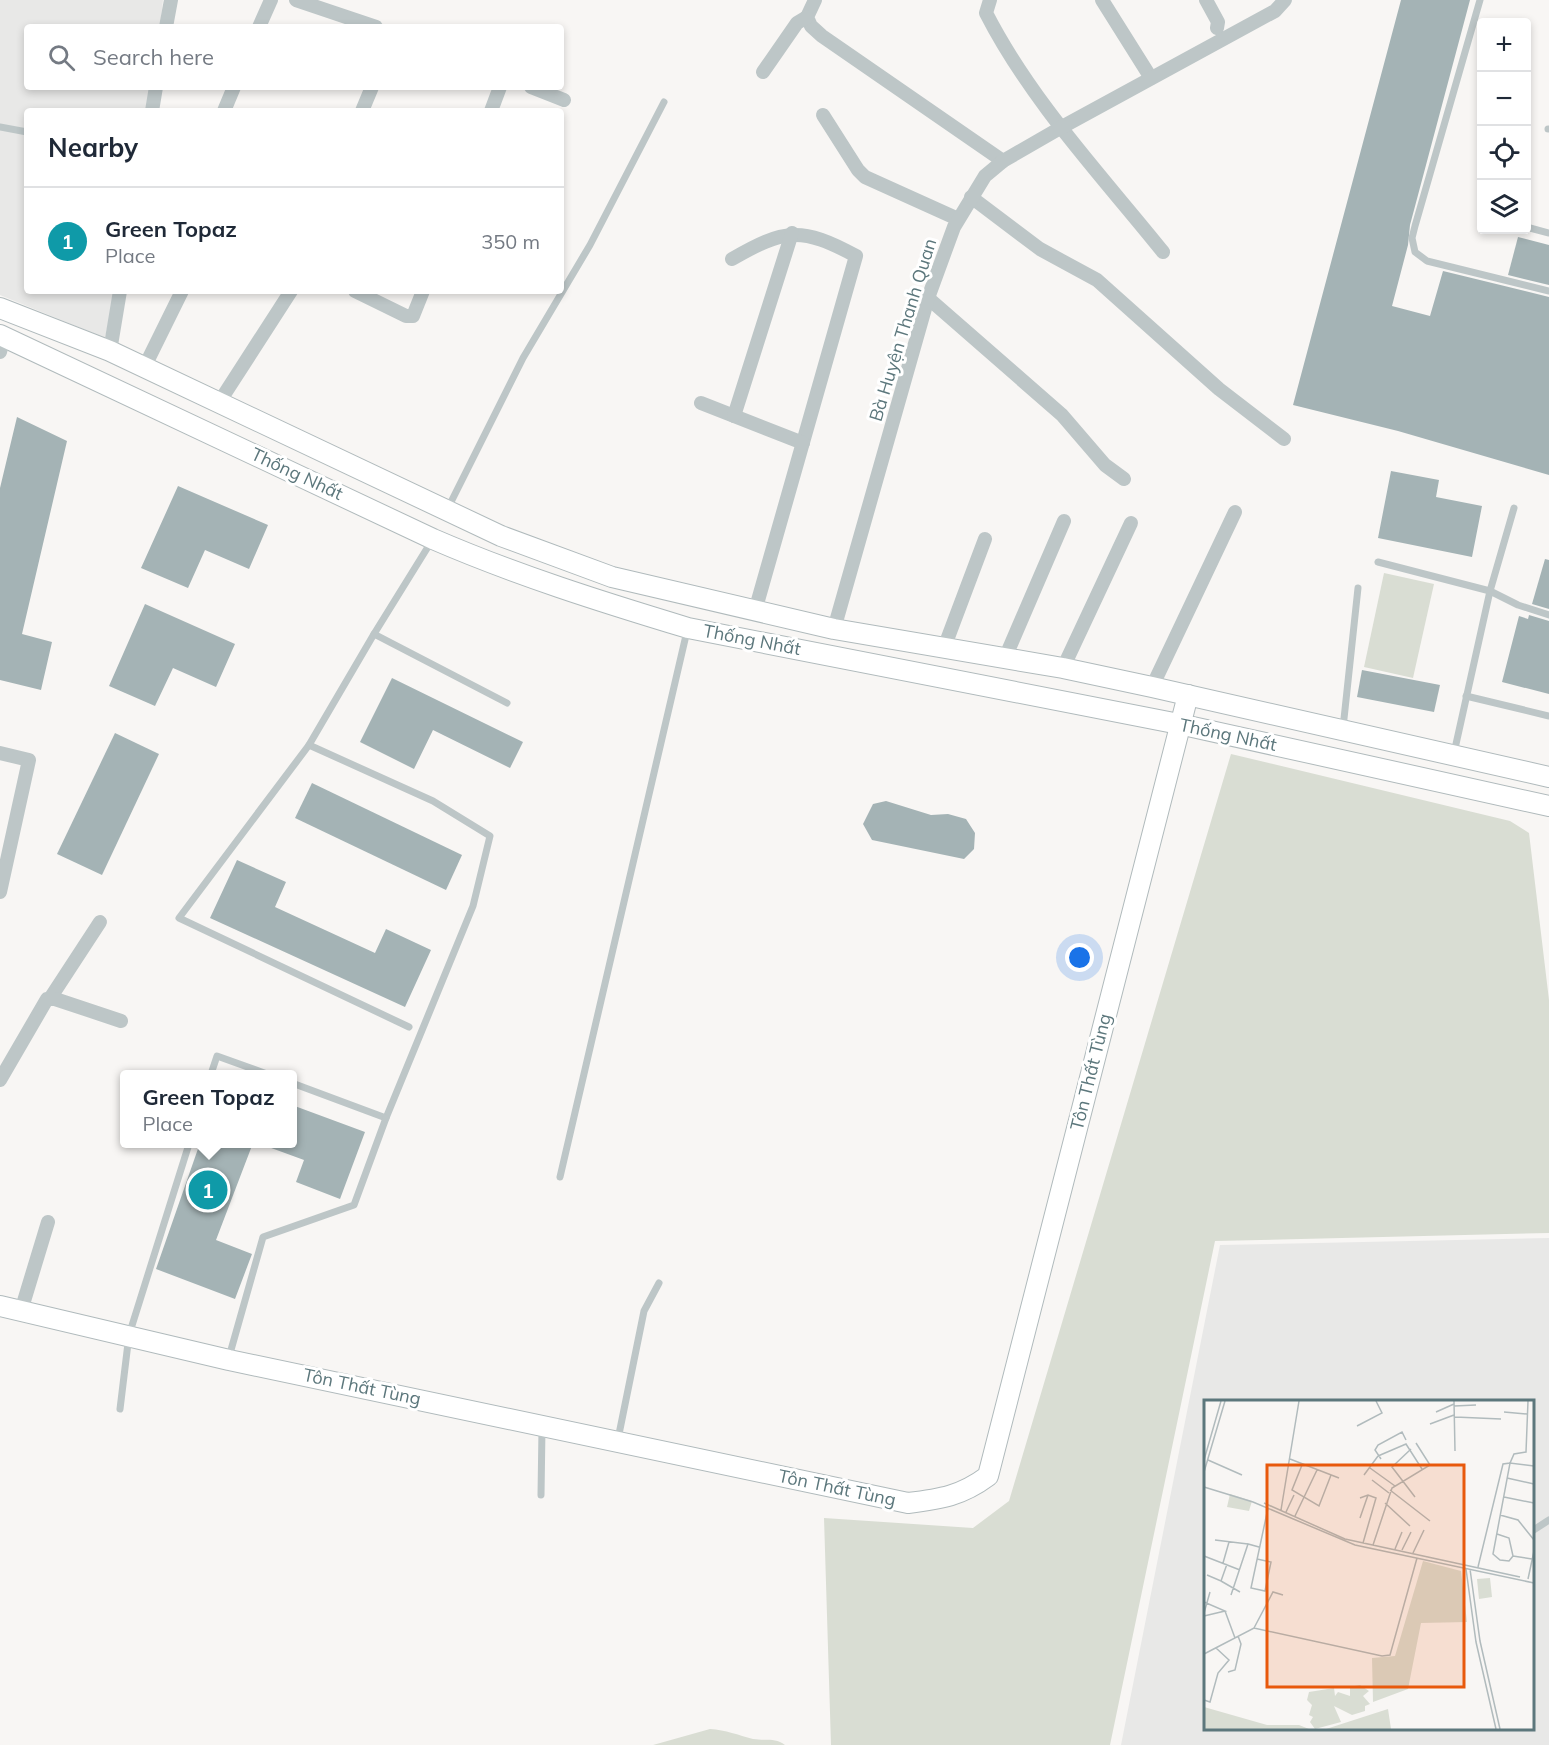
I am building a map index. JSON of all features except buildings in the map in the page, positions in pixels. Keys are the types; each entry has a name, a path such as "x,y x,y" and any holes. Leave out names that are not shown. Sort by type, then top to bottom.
{"main road":[{"name":"Thống Nhất","path":"0,308 110,351 501,536 612,577 834,629 1063,668 1549,777"},
{"name":"Thống Nhất","path":"1,341 133,396 488,563 688,628 1179,724 1549,806"},
{"path":"133,396 144,368"},
{"name":"Tôn Thất Tùng","path":"0,1306 229,1360 542,1424 908,1503 942,1499 969,1490 988,1476 1188,695"}],"street":[{"path":"167,24 171,0"},
{"path":"260,24 271,0"},
{"path":"296,0 367,24"},
{"path":"763,72 799,20 807,17 815,0"},
{"path":"990,0 986,13 999,38 1062,127 1163,252"},
{"path":"1102,0 1151,78"},
{"path":"1206,0 1218,22 1217,28"},
{"name":"Bà Huyện Thanh Quan","path":"834,629 928,298 958,219 985,176 1003,161 1062,127 1224,41 1275,11 1285,0"},
{"path":"807,17 811,26 822,36 1003,161"},
{"path":"152,108 156,90"},
{"path":"225,108 233,90"},
{"path":"363,108 371,90"},
{"path":"492,108 499,90"},
{"path":"539,90 564,100"},
{"path":"823,115 858,170 865,177 958,219"},
{"path":"971,197 1040,249 1097,280 1219,388 1284,439"},
{"path":"734,416 792,233"},
{"path":"732,259 775,237 792,233 841,248 856,256 755,611"},
{"path":"110,351 120,294"},
{"path":"144,368 181,294"},
{"path":"219,401 289,294"},
{"path":"361,294 406,316 413,316 422,294"},
{"path":"928,298 1062,415 1105,465 1124,479"},
{"path":"701,403 803,443"},
{"path":"1152,687 1235,512"},
{"path":"1005,658 1064,521"},
{"path":"1063,668 1131,523"},
{"path":"944,648 986,539"},
{"path":"0,753 29,760 0,892"},
{"path":"0,1080 47,999 51,998 100,922"},
{"path":"51,998 121,1021"},
{"path":"21,1311 48,1222"}],"lane":[{"path":"1480,0 1415,226 1413,238 1415,252 1427,261 1549,291"},
{"path":"1217,28 1224,41"},
{"path":"564,289 590,245 664,102"},
{"path":"0,127 24,131"},
{"path":"1531,228 1549,233"},
{"path":"447,510 523,358 561,294"},
{"path":"1453,757 1490,591 1514,508"},
{"path":"409,1027 179,918 309,745 433,539"},
{"path":"1378,562 1490,591 1518,605 1549,615"},
{"path":"1342,730 1358,588"},
{"path":"560,1177 688,628"},
{"path":"374,634 507,704"},
{"path":"1466,696 1549,716"},
{"path":"229,1360 263,1237 354,1205 386,1118 472,906 490,836 433,801 309,745"},
{"path":"212,1070 217,1056 256,1070"},
{"path":"297,1085 386,1118"},
{"path":"120,1409 129,1335 187,1148"},
{"path":"617,1441 644,1311 659,1282"},
{"path":"540,1495 542,1424"},
{"path":"1534,1530 1549,1520"}],"shaded area":[{"path":"0,0 163,0 160,24 24,24 24,90 151,90 148,108 24,108 24,294 114,294 105,338 0,295"},
{"path":"1384,573 1434,584 1413,678 1364,667"},
{"path":"1231,754 1510,821 1529,833 1549,1000 1549,1233 1215,1241 1110,1745 831,1745 824,1518 973,1528 1009,1501"},
{"path":"1549,1238 1549,1745 1121,1745 1220,1245"},
{"path":"710,1729 753,1739 774,1740 785,1745 653,1745"}],"place":[{"name":"Green Topaz","path":"208,1190"}]}
